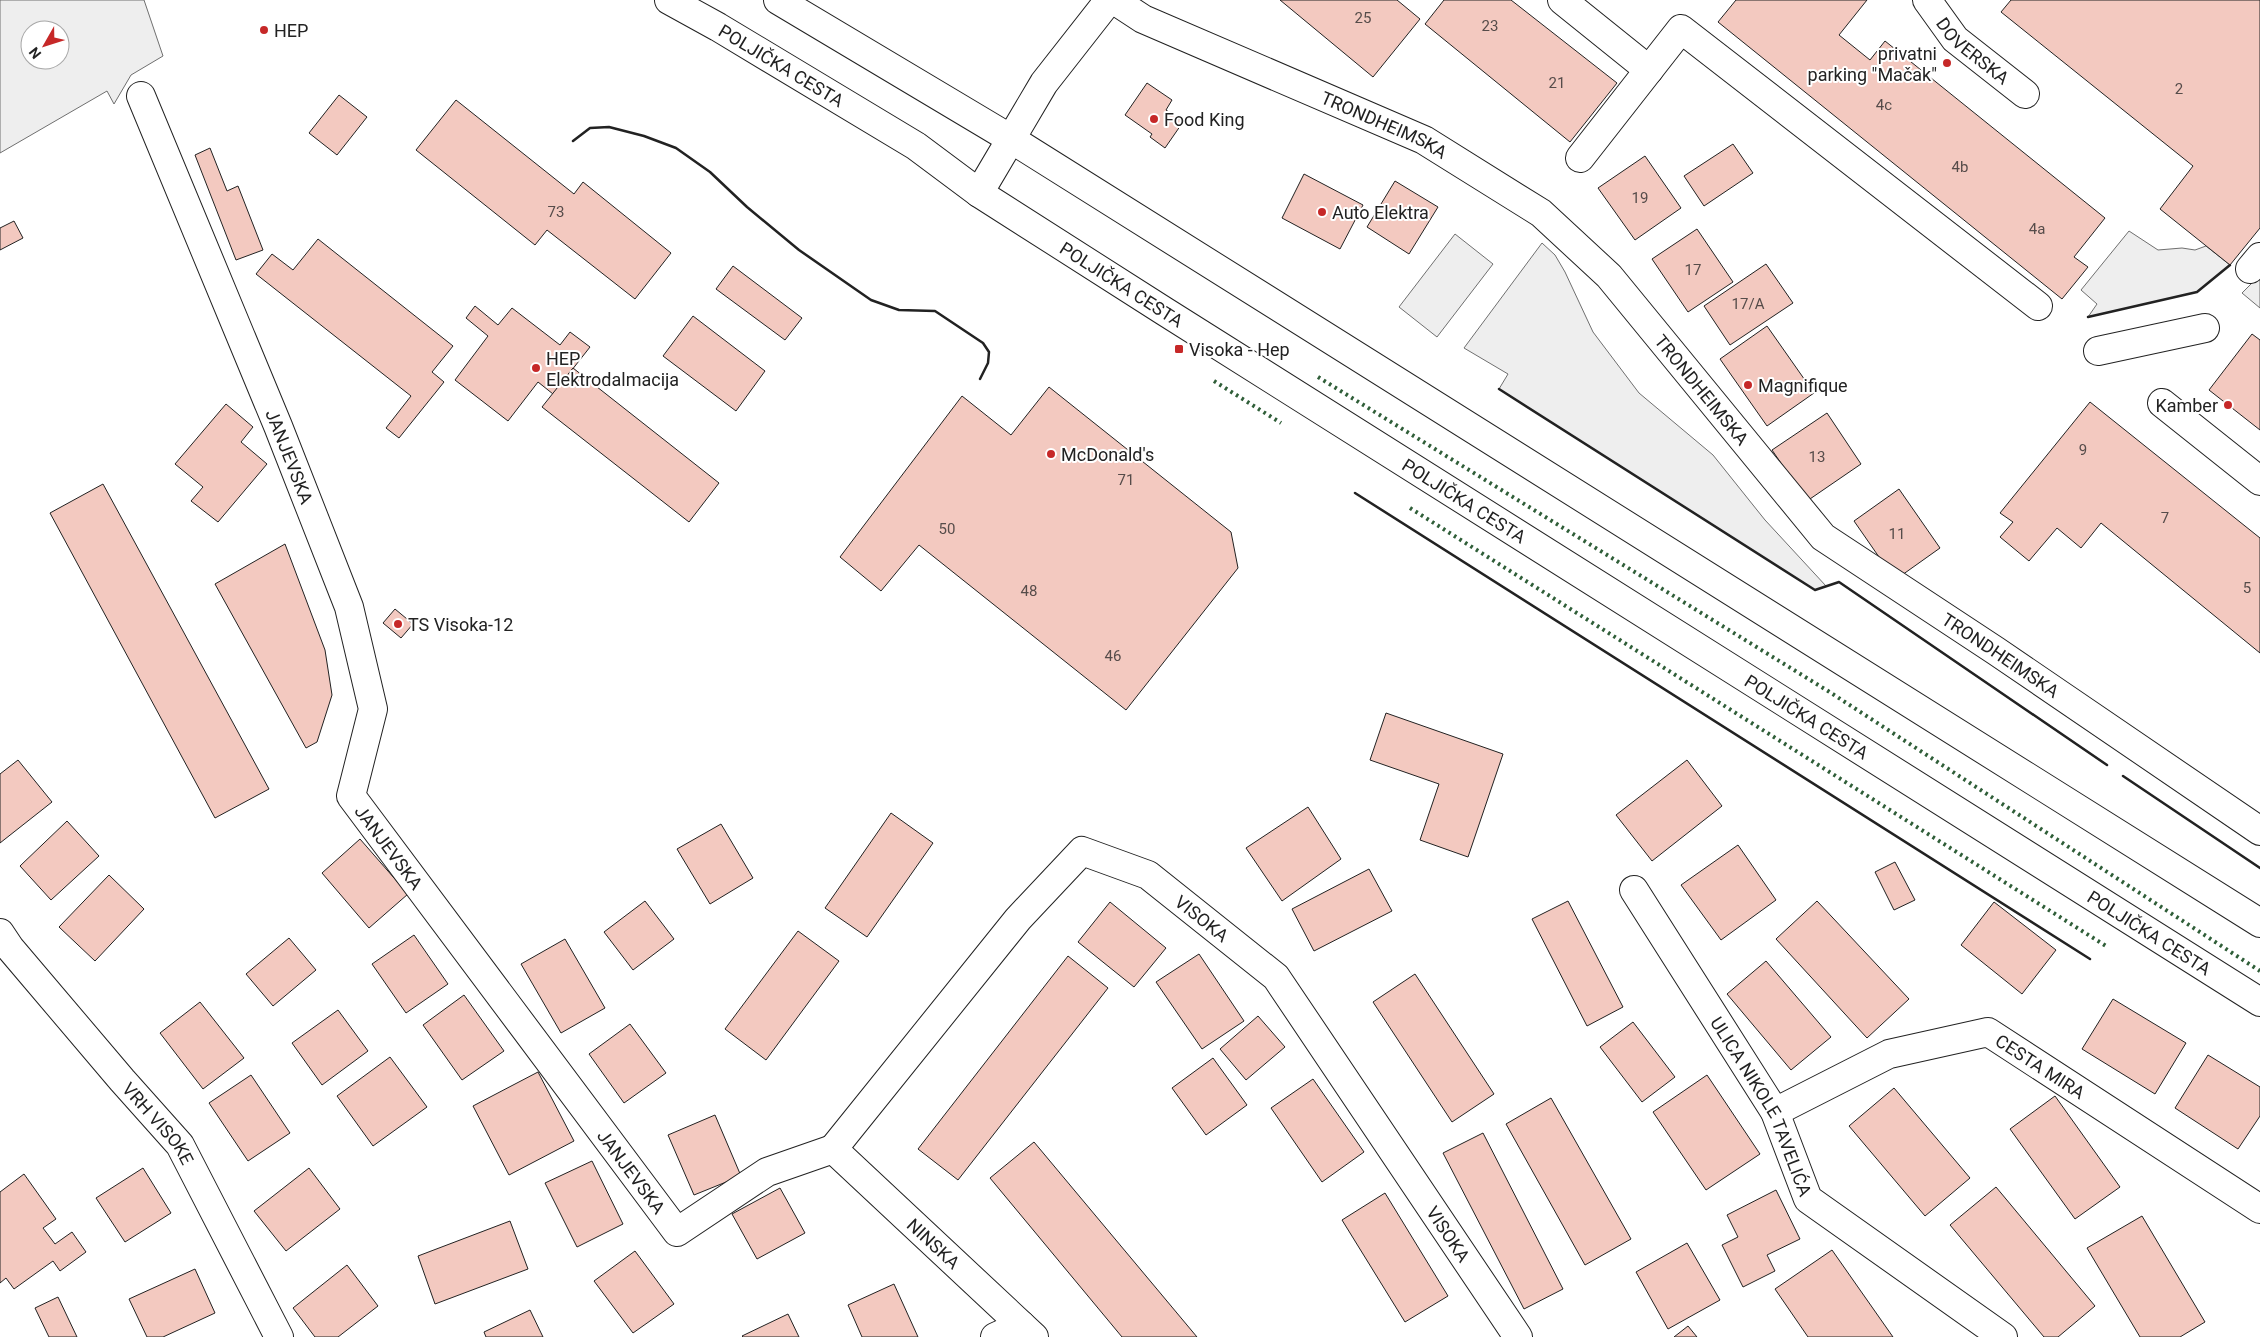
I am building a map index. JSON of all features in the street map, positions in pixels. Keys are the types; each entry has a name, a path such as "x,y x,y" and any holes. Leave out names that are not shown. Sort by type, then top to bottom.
{"street":[{"name":"POLJIČKA CESTA","path":"669,0 718,27 916,146 979,193 1164,311 2260,1002"},
{"path":"778,0 1011,140 2260,923"},
{"path":"979,193 1044,83 1109,0"},
{"name":"TRONDHEIMSKA","path":"1114,0 1143,19 1424,140 1541,213 1609,276 1823,537 1996,651 2260,831"},
{"path":"1562,0 1649,70"},
{"name":"DOVERSKA","path":"1927,0 1955,39 2025,94"},
{"path":"1580,158 1681,29 2038,306"},
{"name":"JANJEVSKA","path":"141,96 278,426 349,606 373,709 351,796 677,1232 767,1172 833,1150"},
{"path":"2098,351 2205,328"},
{"path":"2162,404 2260,481"},
{"name":"VISOKA","path":"833,1150 1018,919 1082,851 1148,875 1276,977 1518,1337"},
{"name":"ULICA NIKOLE TAVELIĆA","path":"1634,890 1775,1112 1808,1199 2003,1337"},
{"name":"VRH VISOKE","path":"3,945 180,1145 279,1337"},
{"name":"CESTA MIRA","path":"1775,1112 1888,1054 1988,1032 2260,1209"},
{"name":"NINSKA","path":"833,1150 1028,1331"},
{"path":"995,1337 1028,1331"}],"shaded area":[{"path":"0,0 144,0 163,56 131,75 114,104 107,91 0,153"},
{"path":"2129,231 2158,250 2182,248 2195,250 2206,246 2230,265 2197,292 2088,317 2097,304 2081,290"},
{"path":"1455,234 1493,264 1437,337 1399,307"},
{"path":"1542,243 1555,255 1565,272 1593,332 1639,393 1713,455 1765,520 1826,586 1815,590 1499,389 1508,374 1464,348"},
{"path":"2260,275 2260,308 2242,293"}],"building":[{"path":"1280,0 1397,0 1420,19 1373,77"},
{"path":"1444,0 1511,0 1617,83 1570,142 1425,24"},
{"path":"1736,0 1867,0 1839,35 1870,60 1885,41 2105,218 2074,257 2088,267 2062,299 1718,22"},
{"path":"2011,0 2260,0 2260,228 2230,265 2160,209 2193,166 2001,12"},
{"name":"Food King","path":"1147,83 1172,100 1166,110 1183,122 1165,148 1150,137 1152,134 1125,115"},
{"path":"339,95 367,117 337,155 309,133"},
{"path":"456,100 574,194 583,182 671,253 635,299 547,230 535,245 416,150"},
{"path":"1733,144 1753,173 1704,206 1684,176"},
{"path":"210,148 227,191 238,186 263,250 236,260 195,155"},
{"path":"1645,156 1681,208 1635,240 1598,188"},
{"path":"1304,174 1363,205 1340,249 1282,218"},
{"path":"1395,181 1438,207 1409,254 1367,227"},
{"path":"14,221 23,238 0,250 0,228"},
{"path":"1697,229 1733,282 1688,312 1652,259"},
{"path":"318,239 453,346 432,372 444,382 399,438 386,428 411,396 256,274 272,254 293,270"},
{"path":"1766,264 1793,303 1730,345 1704,306"},
{"path":"733,266 802,318 785,340 716,289"},
{"path":"475,306 498,325 512,308 560,345 570,332 590,347 553,394 538,382 508,421 455,380 488,336 466,318"},
{"path":"693,316 765,371 736,411 663,356"},
{"path":"1767,326 1814,393 1767,426 1720,359"},
{"path":"2252,334 2260,340 2260,430 2209,390"},
{"path":"573,368 719,483 689,522 542,407"},
{"path":"1049,387 1231,532 1238,568 1126,710 919,545 881,591 840,557 962,396 1011,435"},
{"path":"2090,402 2260,538 2260,653 2101,523 2081,548 2057,528 2029,561 2000,537 2013,522 2000,513"},
{"path":"226,404 253,427 241,442 267,464 218,522 191,501 203,487 175,464"},
{"path":"1827,413 1861,464 1807,501 1772,450"},
{"path":"103,484 269,789 215,818 50,513"},
{"path":"1899,489 1940,548 1895,580 1854,521"},
{"path":"285,544 325,650 332,695 317,742 306,748 215,584"},
{"name":"TS Visoka-12","path":"395,609 413,624 401,638 383,623"},
{"path":"1386,713 1503,754 1468,857 1420,840 1439,784 1370,760"},
{"path":"18,760 52,802 0,843 0,774"},
{"path":"1687,760 1722,806 1652,861 1616,815"},
{"path":"1308,807 1341,859 1282,901 1246,848"},
{"path":"891,813 933,843 867,937 825,908"},
{"path":"67,821 99,856 51,900 20,866"},
{"path":"721,824 753,878 710,904 677,849"},
{"path":"360,839 408,894 369,928 322,873"},
{"path":"1738,845 1776,900 1721,940 1681,885"},
{"path":"1895,862 1915,900 1894,910 1875,872"},
{"path":"1369,869 1392,911 1314,951 1292,909"},
{"path":"109,875 144,909 95,961 59,927"},
{"path":"645,901 674,939 633,970 604,932"},
{"path":"1568,901 1623,1007 1587,1026 1532,919"},
{"path":"1817,901 1909,999 1867,1038 1776,939"},
{"path":"1110,902 1166,948 1134,987 1078,942"},
{"path":"1994,902 2056,950 2022,994 1961,945"},
{"path":"798,931 839,961 766,1060 725,1029"},
{"path":"414,935 448,984 406,1013 372,964"},
{"path":"289,938 316,970 273,1006 246,974"},
{"path":"565,939 605,1008 561,1033 521,964"},
{"path":"1199,954 1244,1021 1202,1049 1156,982"},
{"path":"1068,956 1108,988 958,1180 918,1149"},
{"path":"1766,961 1831,1037 1791,1070 1727,994"},
{"path":"1415,974 1494,1094 1452,1122 1373,1002"},
{"path":"464,995 504,1051 462,1080 423,1025"},
{"path":"2113,999 2186,1043 2155,1094 2082,1049"},
{"path":"200,1002 244,1058 203,1089 160,1033"},
{"path":"338,1010 368,1051 322,1085 292,1043"},
{"path":"1258,1016 1285,1047 1246,1080 1220,1049"},
{"path":"1633,1022 1675,1077 1642,1102 1600,1047"},
{"path":"630,1024 666,1073 624,1103 589,1054"},
{"path":"2208,1055 2260,1087 2260,1116 2238,1149 2175,1108"},
{"path":"390,1057 427,1107 373,1146 337,1096"},
{"path":"1213,1058 1247,1105 1206,1135 1172,1088"},
{"path":"538,1072 574,1141 509,1175 473,1106"},
{"path":"251,1075 290,1133 248,1161 209,1103"},
{"path":"1707,1075 1760,1154 1706,1190 1653,1112"},
{"path":"1313,1079 1364,1152 1322,1182 1271,1108"},
{"path":"1894,1088 1970,1178 1925,1216 1849,1126"},
{"path":"2055,1096 2120,1187 2075,1219 2010,1129"},
{"path":"1551,1098 1631,1239 1585,1265 1506,1124"},
{"path":"715,1115 741,1176 694,1195 668,1135"},
{"path":"1483,1133 1563,1289 1524,1309 1443,1153"},
{"path":"1034,1142 1197,1337 1122,1337 990,1178"},
{"path":"592,1161 623,1224 577,1247 545,1183"},
{"path":"143,1168 171,1213 125,1242 96,1198"},
{"path":"309,1168 340,1209 286,1251 254,1211"},
{"path":"24,1174 56,1219 43,1228 55,1244 72,1232 86,1252 60,1271 53,1261 14,1289 6,1278 0,1283 0,1192"},
{"path":"1996,1187 2095,1306 2058,1337 2044,1337 1950,1225"},
{"path":"780,1188 805,1233 757,1259 732,1214"},
{"path":"1776,1190 1800,1239 1767,1255 1775,1271 1743,1287 1722,1245 1738,1237 1727,1215"},
{"path":"1385,1193 1448,1296 1405,1322 1342,1220"},
{"path":"2142,1216 2205,1322 2180,1337 2140,1337 2087,1248"},
{"path":"510,1221 528,1269 435,1304 418,1256"},
{"path":"1687,1243 1720,1300 1668,1329 1636,1272"},
{"path":"1832,1250 1893,1337 1808,1337 1775,1289"},
{"path":"635,1251 674,1304 633,1333 594,1281"},
{"path":"347,1265 378,1306 338,1337 315,1337 293,1308"},
{"path":"195,1269 215,1313 163,1337 147,1337 129,1299"},
{"path":"894,1284 918,1337 862,1337 848,1305"},
{"path":"58,1297 77,1337 49,1337 35,1308"},
{"path":"530,1310 543,1337 486,1337 484,1332"},
{"path":"788,1314 799,1337 742,1336"},
{"path":"1688,1326 1697,1337 1674,1337"}],"hedge":[{"path":"1318,377 1828,691 2260,971"},
{"path":"1214,381 1281,423"},
{"path":"1410,508 2106,946"}],"wall":[{"path":"573,141 590,128 609,127 644,136 676,148 710,172 747,207 799,250 871,300 899,310 935,311 983,343 989,352 988,363 980,379"},
{"path":"2088,317 2197,292 2230,265"},
{"path":"1499,389 1815,590 1839,582 2107,765"},
{"path":"1355,493 2090,959"},
{"path":"2123,776 2260,868"}],"place":[{"name":"HEP","path":"264,30"},
{"name":"privatni parking \"Mačak\"","path":"1947,63"},
{"name":"Food King","path":"1154,119"},
{"name":"Auto Elektra","path":"1322,212"},
{"name":"Visoka - Hep","path":"1179,349"},
{"name":"HEP Elektrodalmacija","path":"536,368"},
{"name":"Magnifique","path":"1748,385"},
{"name":"Kamber","path":"2228,405"},
{"name":"McDonald's","path":"1051,454"},
{"name":"TS Visoka-12","path":"398,624"}]}
